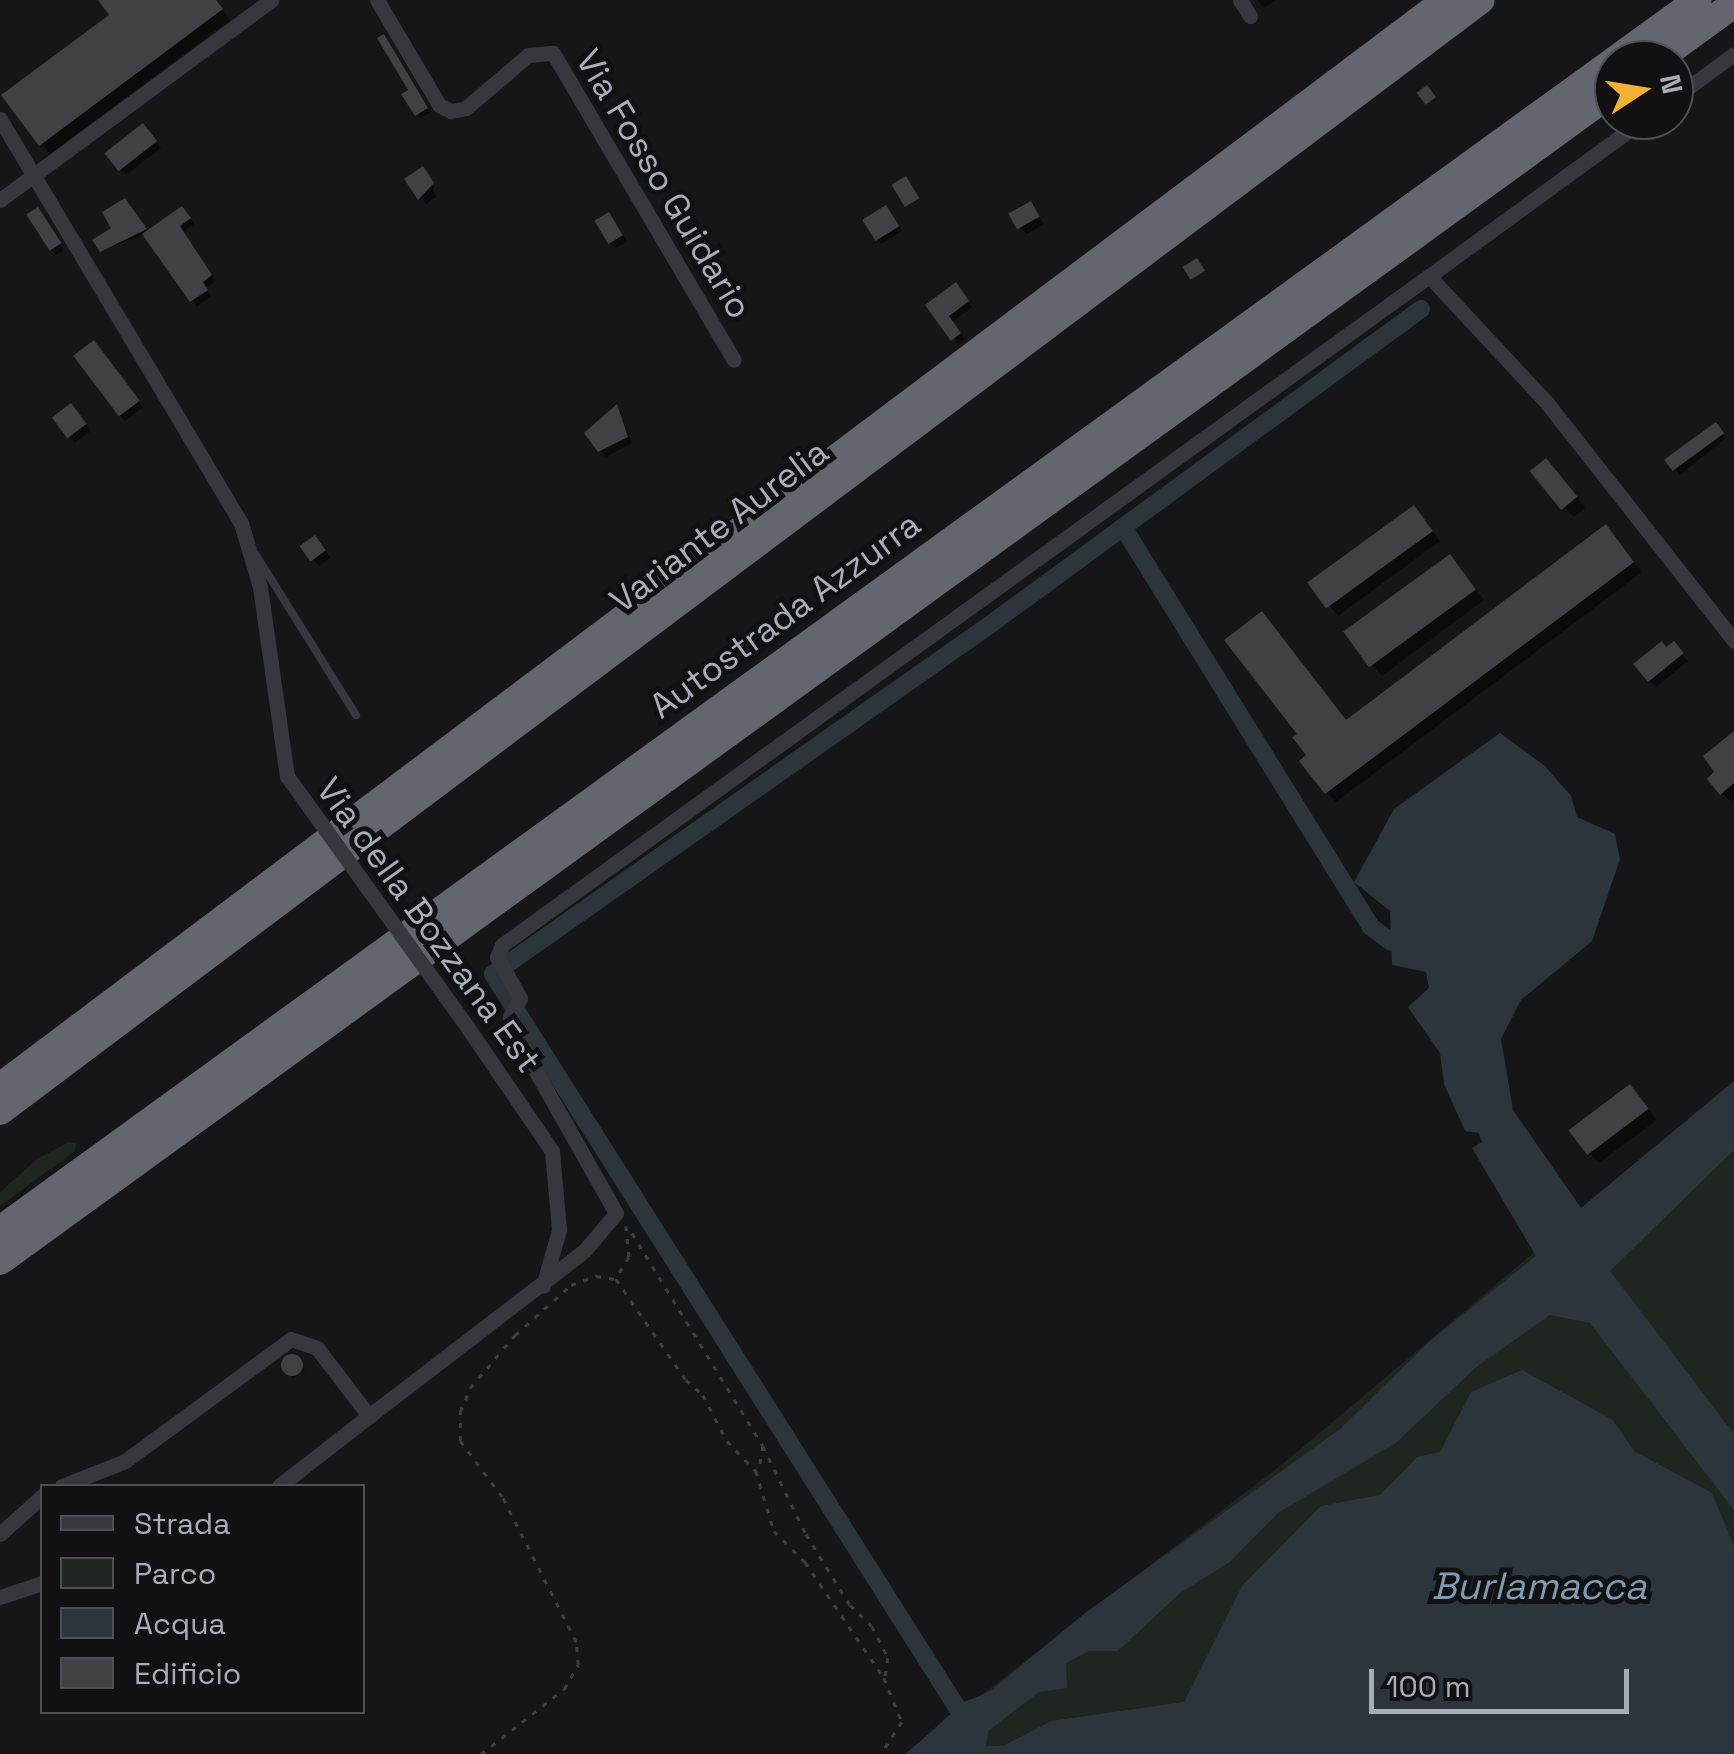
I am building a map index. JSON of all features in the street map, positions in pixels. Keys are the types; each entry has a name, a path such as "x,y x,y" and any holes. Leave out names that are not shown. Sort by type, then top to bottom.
{"highway":[{"name":"Variante Aurelia","path":"0,1087 1446,0"},
{"name":"Variante Aurelia","path":"0,1111 1482,0"},
{"name":"Autostrada Azzurra","path":"1643,40 1698,0"},
{"path":"1684,40 1734,4"},
{"name":"Autostrada Azzurra","path":"0,1230 1594,75"},
{"name":"Autostrada Azzurra","path":"0,1261 1594,106"}],"street":[{"path":"0,200 271,0"},
{"name":"Via Fosso Guidario","path":"377,0 440,105 451,111 466,108 528,55 552,53 734,360"},
{"path":"1240,0 1250,16"},
{"path":"1694,83 1734,54"},
{"name":"Via della Bozzana Est","path":"0,120 250,547 287,776 552,1151 559,1230 543,1286"},
{"path":"283,1484 543,1286 616,1213 515,1012 507,974 497,957 515,933 1616,140"},
{"path":"1429,276 1548,403 1734,641"},
{"path":"67,1484 126,1461 291,1339 317,1348 368,1416"},
{"path":"0,1534 40,1498"},
{"path":"0,1597 40,1584"}],"lane":[{"path":"250,547 356,715"}],"path":[{"path":"616,1213 764,1446 806,1534 850,1605 872,1626 888,1658 884,1678"},
{"path":"616,1279 629,1257 631,1232"},
{"path":"481,1754 564,1689 578,1665 576,1642 502,1497 460,1440 460,1412 492,1362 571,1284 596,1276 616,1279 686,1380 704,1395 727,1441 758,1476 774,1531 805,1562 826,1601 884,1678 902,1722 881,1754"},
{"path":"758,1476 764,1446"}],"green space":[{"path":"1734,1084 1734,1754 904,1754 1285,1462"},
{"path":"69,1142 76,1143 75,1151 0,1206 0,1192 37,1159"}],"water":[{"name":"Burlamacca","path":"1500,733 1545,766 1571,796 1577,817 1615,834 1620,859 1592,941 1521,1000 1501,1039 1513,1110 1581,1208 1734,1081 1734,1150 1610,1271 1734,1434 1734,1510 1590,1323 1550,1315 1475,1368 1397,1442 1278,1513 1230,1562 1180,1593 1118,1651 1089,1651 1066,1663 1067,1688 1039,1692 988,1731 986,1746 1003,1746 1051,1721 1184,1702 1242,1586 1321,1506 1380,1495 1417,1457 1440,1452 1471,1392 1522,1370 1613,1420 1634,1451 1712,1493 1734,1546 1734,1754 906,1754 964,1702 989,1692 1085,1613 1340,1429 1430,1341 1536,1256 1472,1148 1482,1142 1479,1133 1465,1131 1444,1084 1440,1053 1408,1007 1429,988 1426,972 1392,965 1390,911 1354,882 1394,809"}],"building":[{"path":"98,0 216,0 223,9 39,146 1,95 109,15"},
{"path":"384,34 428,108 415,116 401,94 408,90 377,38"},
{"path":"1427,85 1436,97 1426,105 1417,93"},
{"path":"143,123 157,141 119,171 104,153"},
{"path":"423,166 434,183 418,200 404,179"},
{"path":"906,176 919,198 905,207 891,185"},
{"path":"125,198 147,229 100,252 92,240 111,228 102,212"},
{"path":"1031,201 1040,217 1017,229 1008,214"},
{"path":"886,205 899,226 876,241 862,220"},
{"path":"182,206 191,218 180,226 212,275 203,282 208,290 190,302 142,234"},
{"path":"38,207 61,243 50,251 26,215"},
{"path":"609,212 623,235 608,244 594,221"},
{"path":"1197,258 1205,271 1191,280 1183,267"},
{"path":"956,282 969,301 949,316 961,333 951,341 925,305"},
{"path":"94,340 140,401 119,416 73,356"},
{"path":"71,403 87,424 67,438 52,417"},
{"path":"617,404 628,437 598,452 584,433"},
{"path":"1716,422 1724,433 1672,471 1664,460"},
{"path":"1546,458 1577,497 1561,510 1530,471"},
{"path":"1414,505 1433,531 1326,608 1307,583"},
{"path":"1606,524 1634,562 1325,794 1299,761 1306,755 1292,737 1297,734 1224,640 1262,611 1346,720"},
{"path":"315,535 326,551 310,561 299,546"},
{"path":"1450,554 1476,590 1369,667 1343,632"},
{"path":"1662,641 1666,647 1674,641 1684,653 1648,682 1633,664"},
{"path":"1734,731 1734,783 1720,795 1707,779 1714,772 1703,756"},
{"path":"1630,1084 1649,1109 1587,1155 1569,1130"},
{"path":"292,1354 300,1357 300,1373 292,1376 284,1373 281,1365 284,1357"}],"waterway":[{"path":"958,1709 493,974 995,621 1421,309"},
{"path":"1123,527 1370,926 1391,942"}]}
